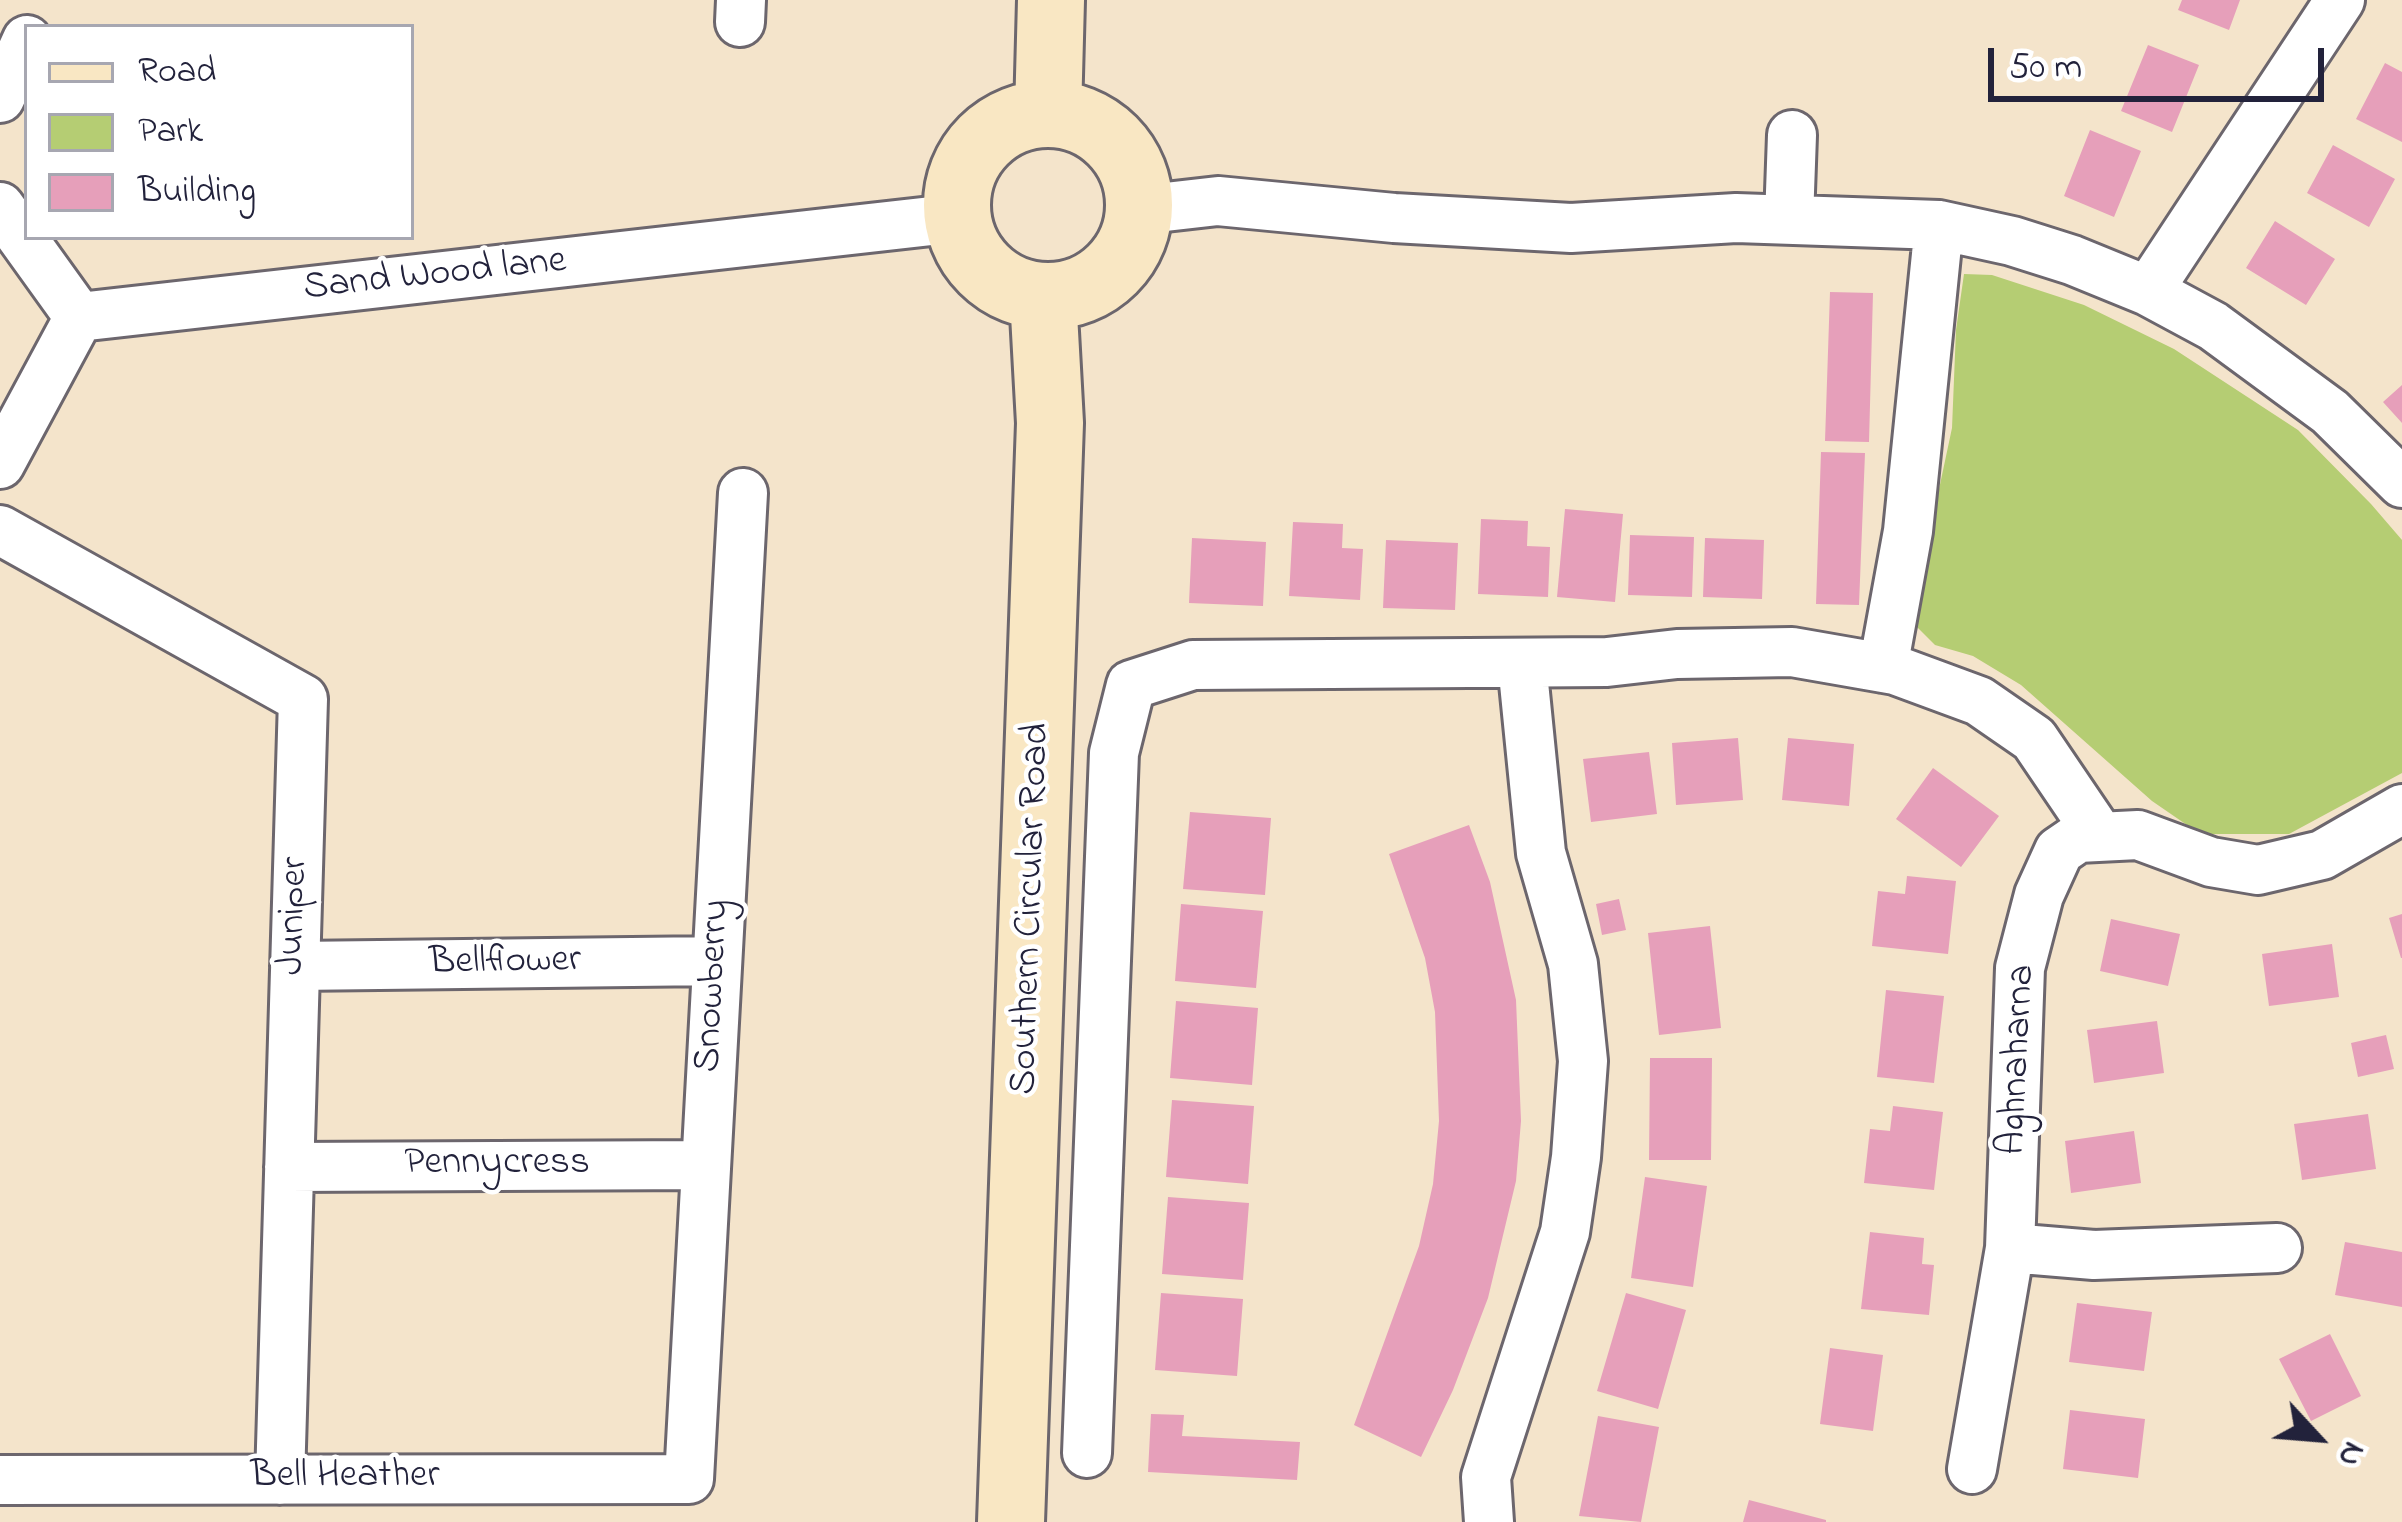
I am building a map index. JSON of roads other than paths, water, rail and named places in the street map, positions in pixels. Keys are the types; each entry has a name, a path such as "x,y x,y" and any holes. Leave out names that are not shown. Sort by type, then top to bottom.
{"main road":[{"path":"1048,114 1051,0"},
{"path":"1048,114 1073,117 1114,142 1138,185 1139,210 1133,238 1119,263 1098,282 1071,294 1043,296 1013,290 986,273 968,248 958,218 959,187 969,155 1018,119 1048,114"},
{"name":"Southern Circular Road","path":"1012,1522 1050,423 1043,296"}],"street":[{"path":"2148,291 2340,0"},
{"path":"0,98 24,46"},
{"path":"1790,220 1792,135"},
{"path":"1139,210 1218,201 1571,228 1736,218 1939,225 2012,241 2148,291 2213,326 2330,412 2402,483"},
{"path":"0,207 79,317 0,464"},
{"name":"Sand Wood lane","path":"79,317 958,218"},
{"path":"1889,669 1939,225"},
{"name":"Snowberry","path":"689,1479 742,493"},
{"name":"Juniper","path":"0,530 303,699 280,1480"},
{"path":"1087,1453 1114,753 1131,685 1193,665 1522,663 1792,652 1889,669 1979,701 2034,740 2099,835 2138,835 2211,862 2258,870 2322,855 2402,809"},
{"path":"1489,1522 1486,1477 1565,1232 1583,1061 1573,964 1541,853 1522,663"},
{"name":"Aghnaharna","path":"1972,1469 2010,1247 2020,968 2039,895 2059,851 2078,838 2099,835"},
{"name":"Bellflower","path":"295,966 716,962"},
{"name":"Pennycress","path":"289,1167 705,1165"},
{"path":"2010,1247 2093,1255 2277,1249"},
{"name":"Bell Heather","path":"0,1480 689,1479"}]}
